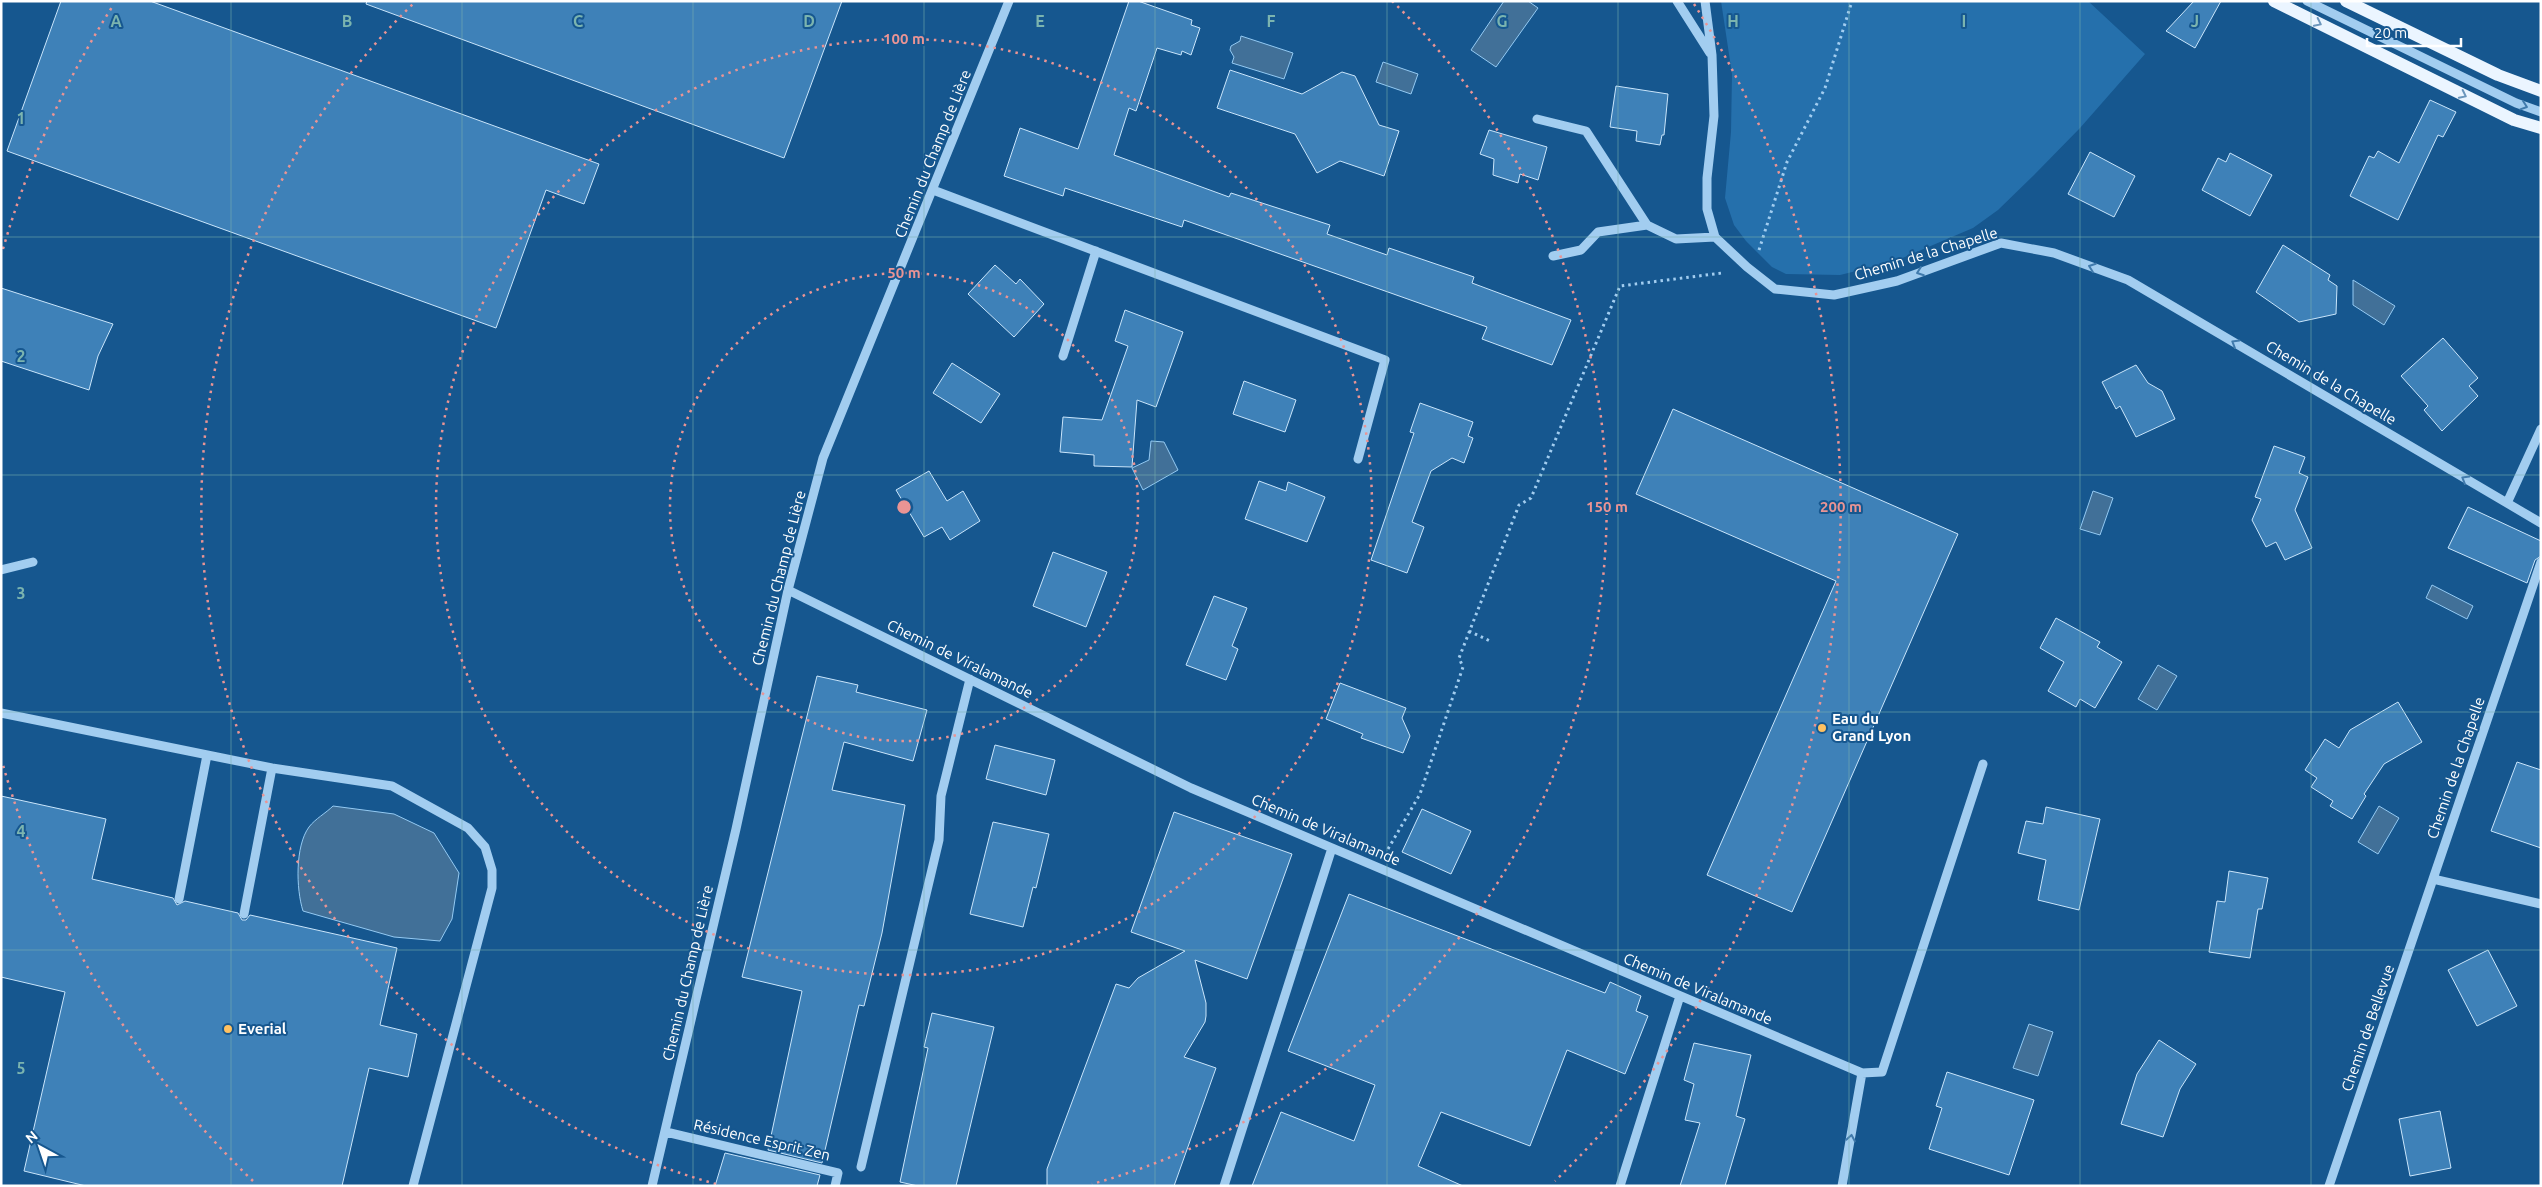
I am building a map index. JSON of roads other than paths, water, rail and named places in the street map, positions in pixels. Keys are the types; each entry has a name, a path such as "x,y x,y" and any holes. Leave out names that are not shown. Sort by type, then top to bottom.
{"main road":[{"path":"2274,1 2514,120 2541,128"},
{"path":"2346,1 2498,75 2541,91"}],"street":[{"name":"Chemin du Champ de Lière","path":"652,1186 666,1132 788,590 823,458 1009,1"},
{"path":"1677,1 1712,55"},
{"name":"Chemin de la Chapelle","path":"1705,1 1712,55 1714,116 1707,209 1715,236 1747,267 1775,289 1834,296 1897,281 2001,243 2054,253 2128,280 2541,523"},
{"path":"2307,1 2516,104 2541,112"},
{"path":"1538,119 1586,131 1647,226"},
{"path":"933,190 1385,360 1358,459"},
{"path":"1553,256 1581,250 1598,232 1647,226 1676,239 1715,236"},
{"path":"1063,356 1096,251"},
{"path":"2507,503 2541,429"},
{"path":"1,570 34,562"},
{"name":"Chemin de la Chapelle","path":"2433,879 2541,562"},
{"name":"Chemin de Viralamande","path":"788,590 1191,788 1862,1073"},
{"path":"861,1167 939,840 941,796 970,679"},
{"path":"1,713 272,768 392,786 468,828 485,847 492,870 492,888 413,1186"},
{"path":"179,899 207,755"},
{"path":"1842,1186 1862,1073 1882,1072 1983,764"},
{"path":"244,914 272,768"},
{"path":"1224,1186 1332,848"},
{"path":"2433,879 2541,904"},
{"name":"Chemin de Bellevue","path":"2329,1186 2433,879"},
{"path":"1620,1186 1680,996"},
{"name":"Résidence Esprit Zen","path":"666,1132 838,1173 835,1186"}],"place":[{"name":"Eau du Grand Lyon","path":"1822,728"},
{"name":"Everial","path":"228,1029"}]}
